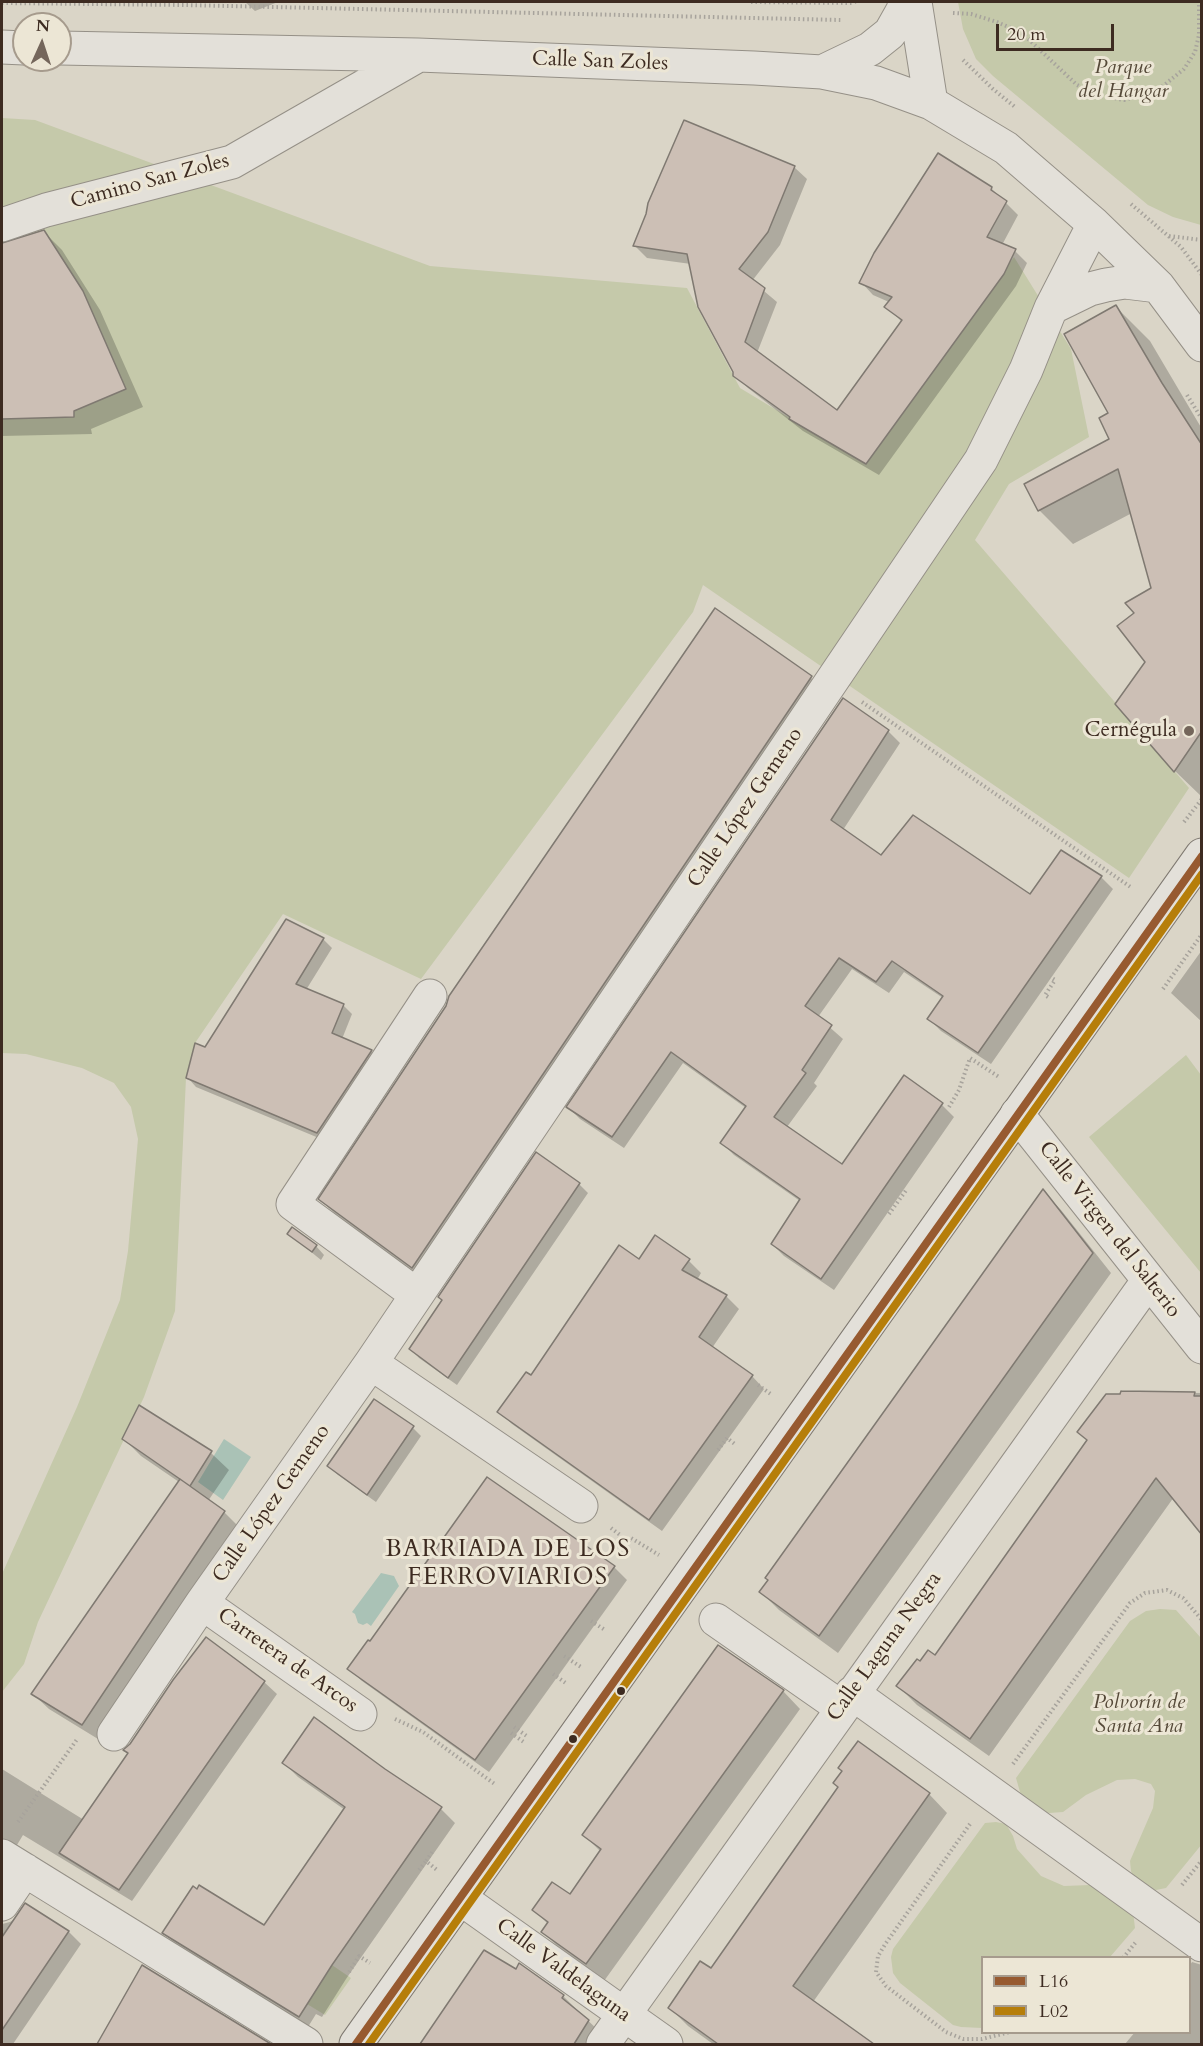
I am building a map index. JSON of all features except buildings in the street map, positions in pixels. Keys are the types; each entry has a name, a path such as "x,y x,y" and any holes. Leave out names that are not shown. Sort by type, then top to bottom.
{"street":[{"path":"822,72 870,49 890,33 905,2"},
{"path":"915,2 931,103"},
{"name":"Calle San Zoles","path":"72,48 418,55 822,72 876,82 931,103 1006,148 1094,224 1158,286 1202,345"},
{"name":"Camino San Zoles","path":"2,225 46,210 232,162 418,55"},
{"name":"Calle López Gemeno","path":"99,1732 202,1603 371,1363 981,460 1026,370 1051,308 1094,224"},
{"path":"1051,308 1089,289 1106,285 1125,282 1158,286"},
{"path":"356,2044 1202,855"},
{"path":"417,1295 293,1204 430,996"},
{"name":"Calle Virgen del Salterio","path":"1017,1114 1202,1347"},
{"name":"Calle Laguna Negra","path":"623,2014 1148,1281"},
{"path":"371,1363 581,1506"},
{"name":"Carretera de Arcos","path":"202,1603 360,1714"},
{"path":"716,1620 981,1786 1202,1945"},
{"path":"2,1904 13,1863 306,2044"},
{"name":"Calle Valdelaguna","path":"460,1898 666,2044"},
{"path":"603,2044 623,2014"}],"path":[{"path":"751,2 855,2"},
{"path":"949,13 971,14 998,22 1022,33 1077,85 1096,95 1124,100 1163,86 1184,69 1195,52 1199,2"},
{"path":"2,3 848,19"},
{"path":"959,51 962,59 1021,112"},
{"path":"1126,200 1181,247 1202,275"},
{"path":"1168,236 1202,240"},
{"path":"1187,395 1202,419"},
{"path":"876,711 1136,890"},
{"path":"1163,989 1202,934"},
{"path":"1048,997 1045,995 1055,980 1050,977"},
{"path":"949,1107 959,1090 970,1059 995,1074"},
{"path":"889,1214 907,1189"},
{"path":"898,1200 904,1204"},
{"path":"758,1385 769,1393"},
{"path":"718,1450 727,1438 733,1442"},
{"path":"620,1535 618,1557 632,1538 662,1557"},
{"path":"1002,2034 982,2039 963,2039 946,2032 886,1986 876,1972 878,1956 981,1786 1130,1603 1145,1593 1167,1590 1183,1598 1202,1620"},
{"path":"591,1621 600,1626"},
{"path":"564,1656 575,1663"},
{"path":"553,1674 563,1681"},
{"name":"Carretera de Arcos","path":"360,1714 375,1712 423,1732 489,1779"},
{"path":"514,1727 522,1734"},
{"path":"15,1826 99,1732"},
{"path":"511,1733 518,1738"},
{"path":"419,1870 427,1862 432,1852"},
{"path":"349,1972 359,1956 371,1964"}],"green space":[{"name":"Parque del Hangar","path":"958,2 1201,2 1201,225 1173,217 1148,205 993,76 976,59 963,29"},
{"path":"2,118 35,120 430,266 687,288 740,388 866,464 1014,257 1071,349 1089,437 1009,484 975,540 1189,788 1129,878 703,585 693,612 421,979 283,914 195,1043 186,1078 175,1311 144,1397 38,1622 24,1664 2,1692 2,1574 77,1407 120,1300 128,1251 138,1139 131,1107 114,1083 82,1068 26,1054 2,1053"},
{"path":"1186,1055 1201,1075 1201,1273 1089,1137"},
{"name":"Polvorín de Santa Ana","path":"1176,1610 1201,1638 1202,1844 1166,1888 1156,1890 1143,1888 1135,1881 1130,1861 1153,1808 1155,1791 1151,1784 1135,1779 1117,1780 1086,1795 1063,1812 1049,1813 1030,1808 1022,1799 1016,1778 1130,1621 1146,1611"},
{"path":"985,1823 1006,1824 1017,1849 1041,1876 1064,1886 1090,1885 1106,1888 1133,1912 1135,1928 1111,1956 981,1956 981,2028 961,2027 953,2025 900,1983 893,1973 891,1957 893,1949"},
{"path":"332,1965 351,1978 325,2015 307,2004"}],"shaded area":[{"path":"224,1439 251,1457 223,1500 198,1482"},
{"path":"381,1573 394,1576 399,1586 371,1626 367,1623 363,1625 358,1623 352,1612"}],"transit line":[{"name":"L16","path":"356,2044 1202,856"},
{"name":"L02","path":"369,2044 1202,874"}],"place":[{"name":"Cernégula","path":"1189,731"}],"district":[{"name":"BARRIADA DE LOS FERROVIARIOS","path":"508,1564"}]}
